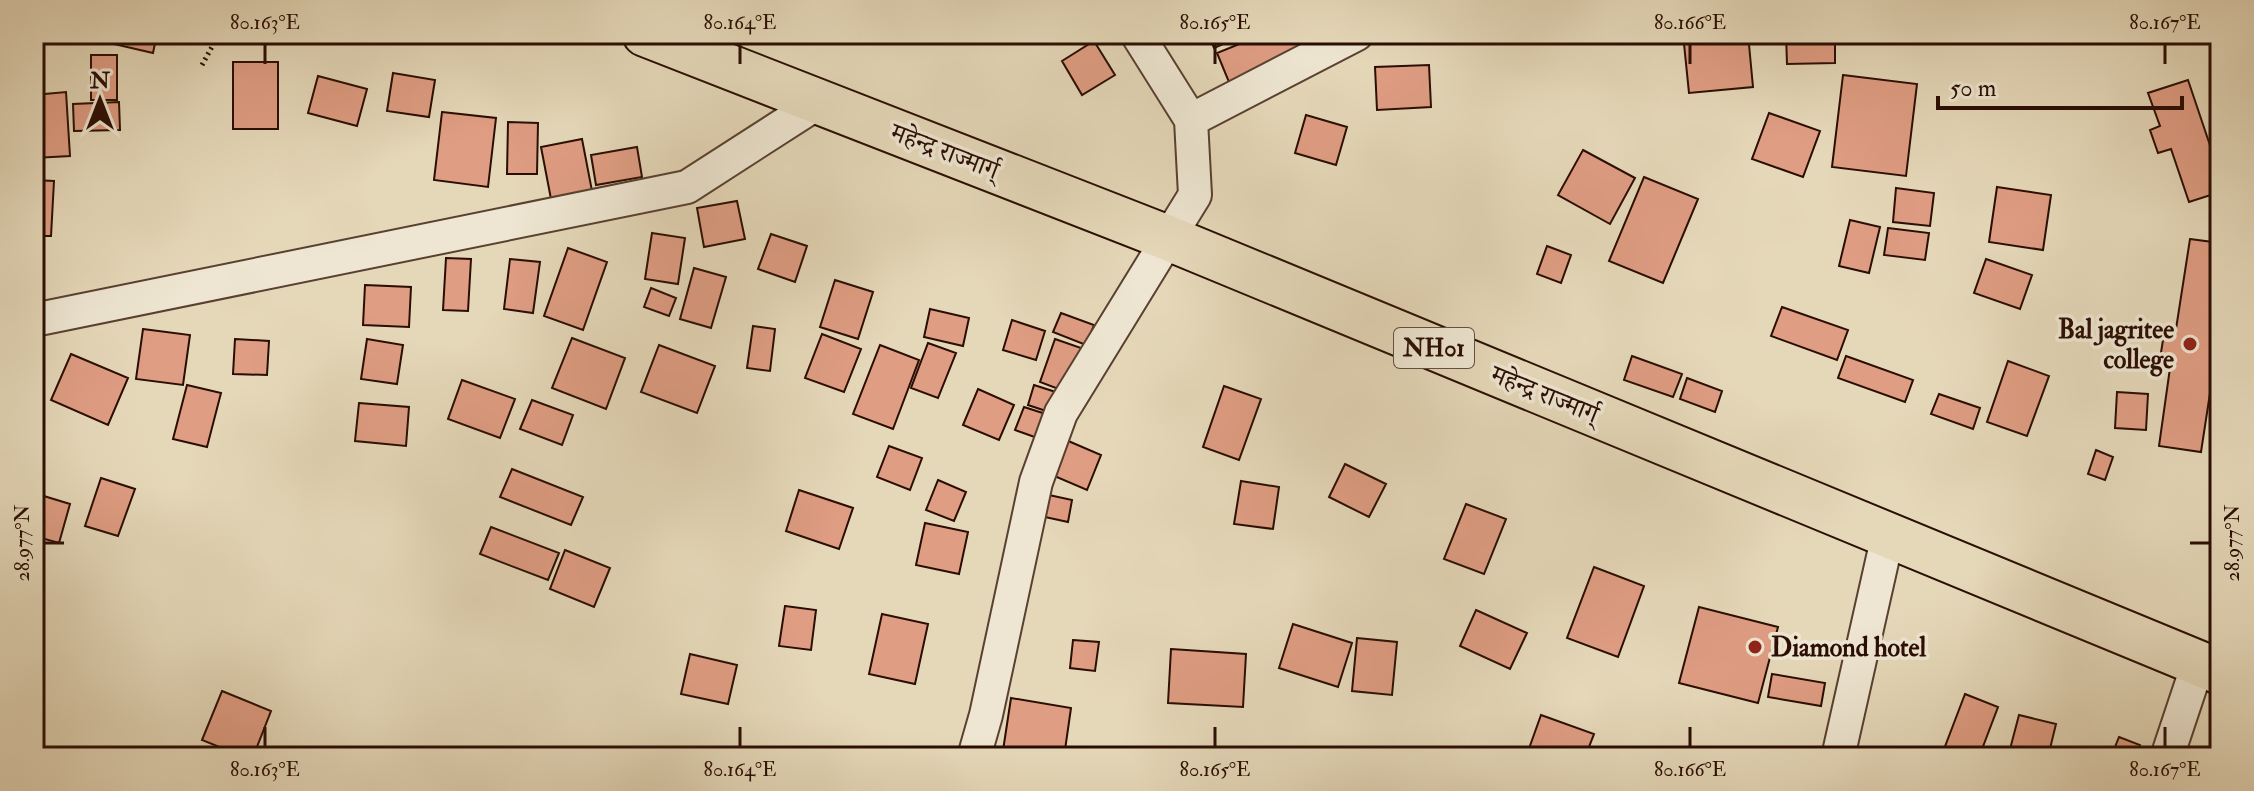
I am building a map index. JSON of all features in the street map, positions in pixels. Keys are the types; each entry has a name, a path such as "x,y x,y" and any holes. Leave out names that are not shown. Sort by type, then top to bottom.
{"highway":[{"name":"महेन्द्र राज्मार्ग्","path":"645,34 1168,238 2209,668"}],"street":[{"path":"974,757 986,715 1036,482 1061,413 1195,195 1191,120 1137,34"},
{"path":"1191,120 1357,34"},
{"path":"34,320 687,187 819,102"},
{"path":"1838,757 1888,535"},
{"path":"2167,757 2209,668"}],"path":[{"path":"202,65 219,34"}],"building":[{"path":"116,34 157,34 153,53 114,44"},
{"path":"1208,34 1247,34 1214,48"},
{"path":"1264,34 1315,34 1321,50 1231,87 1217,53"},
{"path":"1683,34 1748,34 1753,87 1689,93"},
{"path":"1786,34 1835,34 1835,63 1787,64"},
{"path":"1094,41 1115,75 1082,95 1062,61"},
{"path":"91,55 117,55 117,100 91,100"},
{"path":"233,62 278,62 278,129 233,129"},
{"path":"1429,65 1431,107 1377,110 1375,67"},
{"path":"393,73 435,80 429,117 387,111"},
{"path":"1843,75 1917,84 1906,176 1832,167"},
{"path":"318,76 367,89 357,126 308,113"},
{"path":"2188,80 2220,175 2220,192 2189,202 2171,149 2158,153 2150,130 2160,126 2148,93"},
{"path":"66,92 70,156 34,158 34,95"},
{"path":"119,102 120,130 74,131 73,104"},
{"path":"442,112 496,118 488,187 434,180"},
{"path":"1769,113 1820,131 1803,177 1752,159"},
{"path":"1306,115 1347,127 1336,165 1295,153"},
{"path":"508,122 538,123 537,174 507,174"},
{"path":"582,139 592,191 551,199 541,147"},
{"path":"637,147 642,177 596,185 591,155"},
{"path":"1583,150 1635,178 1610,224 1558,195"},
{"path":"1644,177 1698,199 1663,283 1609,261"},
{"path":"34,180 54,181 51,236 34,236"},
{"path":"1997,187 2051,195 2043,250 1989,242"},
{"path":"1896,188 1934,193 1930,226 1893,222"},
{"path":"737,201 745,239 704,247 697,208"},
{"path":"1850,220 1880,227 1869,273 1839,266"},
{"path":"1888,228 1929,233 1925,260 1884,255"},
{"path":"652,233 685,238 678,284 645,279"},
{"path":"771,234 807,246 795,282 758,269"},
{"name":"Bal jagritee college","path":"2190,239 2220,243 2220,328 2201,452 2159,446 2171,361 2160,359 2165,327 2176,329"},
{"path":"1547,246 1571,255 1561,283 1537,274"},
{"path":"568,248 607,262 583,330 544,316"},
{"path":"446,258 471,259 468,311 443,310"},
{"path":"510,259 540,262 533,313 504,309"},
{"path":"1986,259 2032,275 2020,309 1974,293"},
{"path":"694,268 726,277 711,328 680,319"},
{"path":"835,280 873,292 858,339 820,327"},
{"path":"365,285 411,287 409,327 363,325"},
{"path":"651,288 676,298 669,316 644,307"},
{"path":"1782,307 1848,330 1837,360 1771,336"},
{"path":"930,309 969,318 963,346 924,337"},
{"path":"1061,313 1094,325 1086,345 1053,332"},
{"path":"1012,320 1045,331 1036,360 1003,350"},
{"path":"753,326 775,329 770,371 747,368"},
{"path":"143,329 190,335 183,385 136,379"},
{"path":"822,334 861,349 844,392 805,378"},
{"path":"572,338 625,358 606,409 552,388"},
{"path":"235,339 269,341 267,375 233,374"},
{"path":"367,339 403,345 397,384 361,379"},
{"path":"1055,339 1084,349 1069,393 1040,382"},
{"path":"928,343 956,353 938,398 911,388"},
{"path":"659,345 715,366 697,413 641,392"},
{"path":"880,345 919,360 893,429 853,414"},
{"path":"71,354 128,378 108,425 51,400"},
{"path":"1632,356 1682,374 1673,397 1624,380"},
{"path":"1846,356 1913,380 1905,402 1838,378"},
{"path":"2008,361 2049,376 2027,436 1987,422"},
{"path":"1687,378 1722,391 1715,412 1680,399"},
{"path":"462,380 515,399 500,438 448,419"},
{"path":"187,385 221,393 207,447 173,439"},
{"path":"1034,385 1065,395 1058,415 1028,405"},
{"path":"1224,386 1261,399 1239,460 1203,447"},
{"path":"978,389 1014,405 999,440 963,425"},
{"path":"2117,392 2148,394 2146,430 2115,428"},
{"path":"1939,394 1980,408 1973,429 1931,414"},
{"path":"532,400 573,415 562,445 520,429"},
{"path":"359,403 409,407 406,446 355,441"},
{"path":"1024,407 1052,416 1043,440 1015,430"},
{"path":"1066,440 1101,455 1087,490 1052,475"},
{"path":"889,446 922,458 910,490 877,477"},
{"path":"2096,450 2113,457 2105,480 2088,474"},
{"path":"1345,464 1386,484 1369,517 1329,497"},
{"path":"512,469 583,497 571,525 500,497"},
{"path":"101,478 135,489 118,536 85,526"},
{"path":"938,480 966,492 954,521 926,510"},
{"path":"1241,481 1279,487 1273,529 1234,524"},
{"path":"799,490 853,508 839,549 786,531"},
{"path":"34,493 70,504 59,543 34,536"},
{"path":"1049,495 1072,500 1068,522 1045,517"},
{"path":"1466,504 1506,519 1484,574 1444,559"},
{"path":"925,523 968,532 959,574 916,565"},
{"path":"491,527 559,553 548,580 480,554"},
{"path":"565,550 610,568 594,607 550,589"},
{"path":"1594,567 1644,586 1618,657 1567,638"},
{"path":"785,606 816,610 811,650 779,646"},
{"path":"1699,607 1778,627 1758,703 1679,683"},
{"path":"1476,610 1527,633 1510,669 1460,646"},
{"path":"882,614 928,624 915,684 869,674"},
{"path":"1293,624 1352,643 1338,687 1279,668"},
{"path":"1357,638 1397,642 1392,695 1352,691"},
{"path":"1073,640 1099,642 1095,671 1070,668"},
{"path":"1171,649 1246,654 1243,707 1168,703"},
{"path":"690,654 737,665 728,704 681,694"},
{"path":"1772,674 1825,683 1821,706 1768,697"},
{"path":"222,691 271,711 253,757 244,757 202,740"},
{"path":"1965,694 1998,707 1979,757 1941,757"},
{"path":"1011,698 1071,708 1064,757 1002,757"},
{"path":"1541,715 1594,734 1585,757 1526,757"},
{"path":"2019,715 2056,724 2048,757 2024,757 2009,753"},
{"path":"2119,737 2140,745 2136,757 2111,757"},
{"path":"144,748 163,757 139,757"}],"place":[{"name":"Bal jagritee college","path":"2190,344"},
{"name":"Diamond hotel","path":"1755,647"}]}
